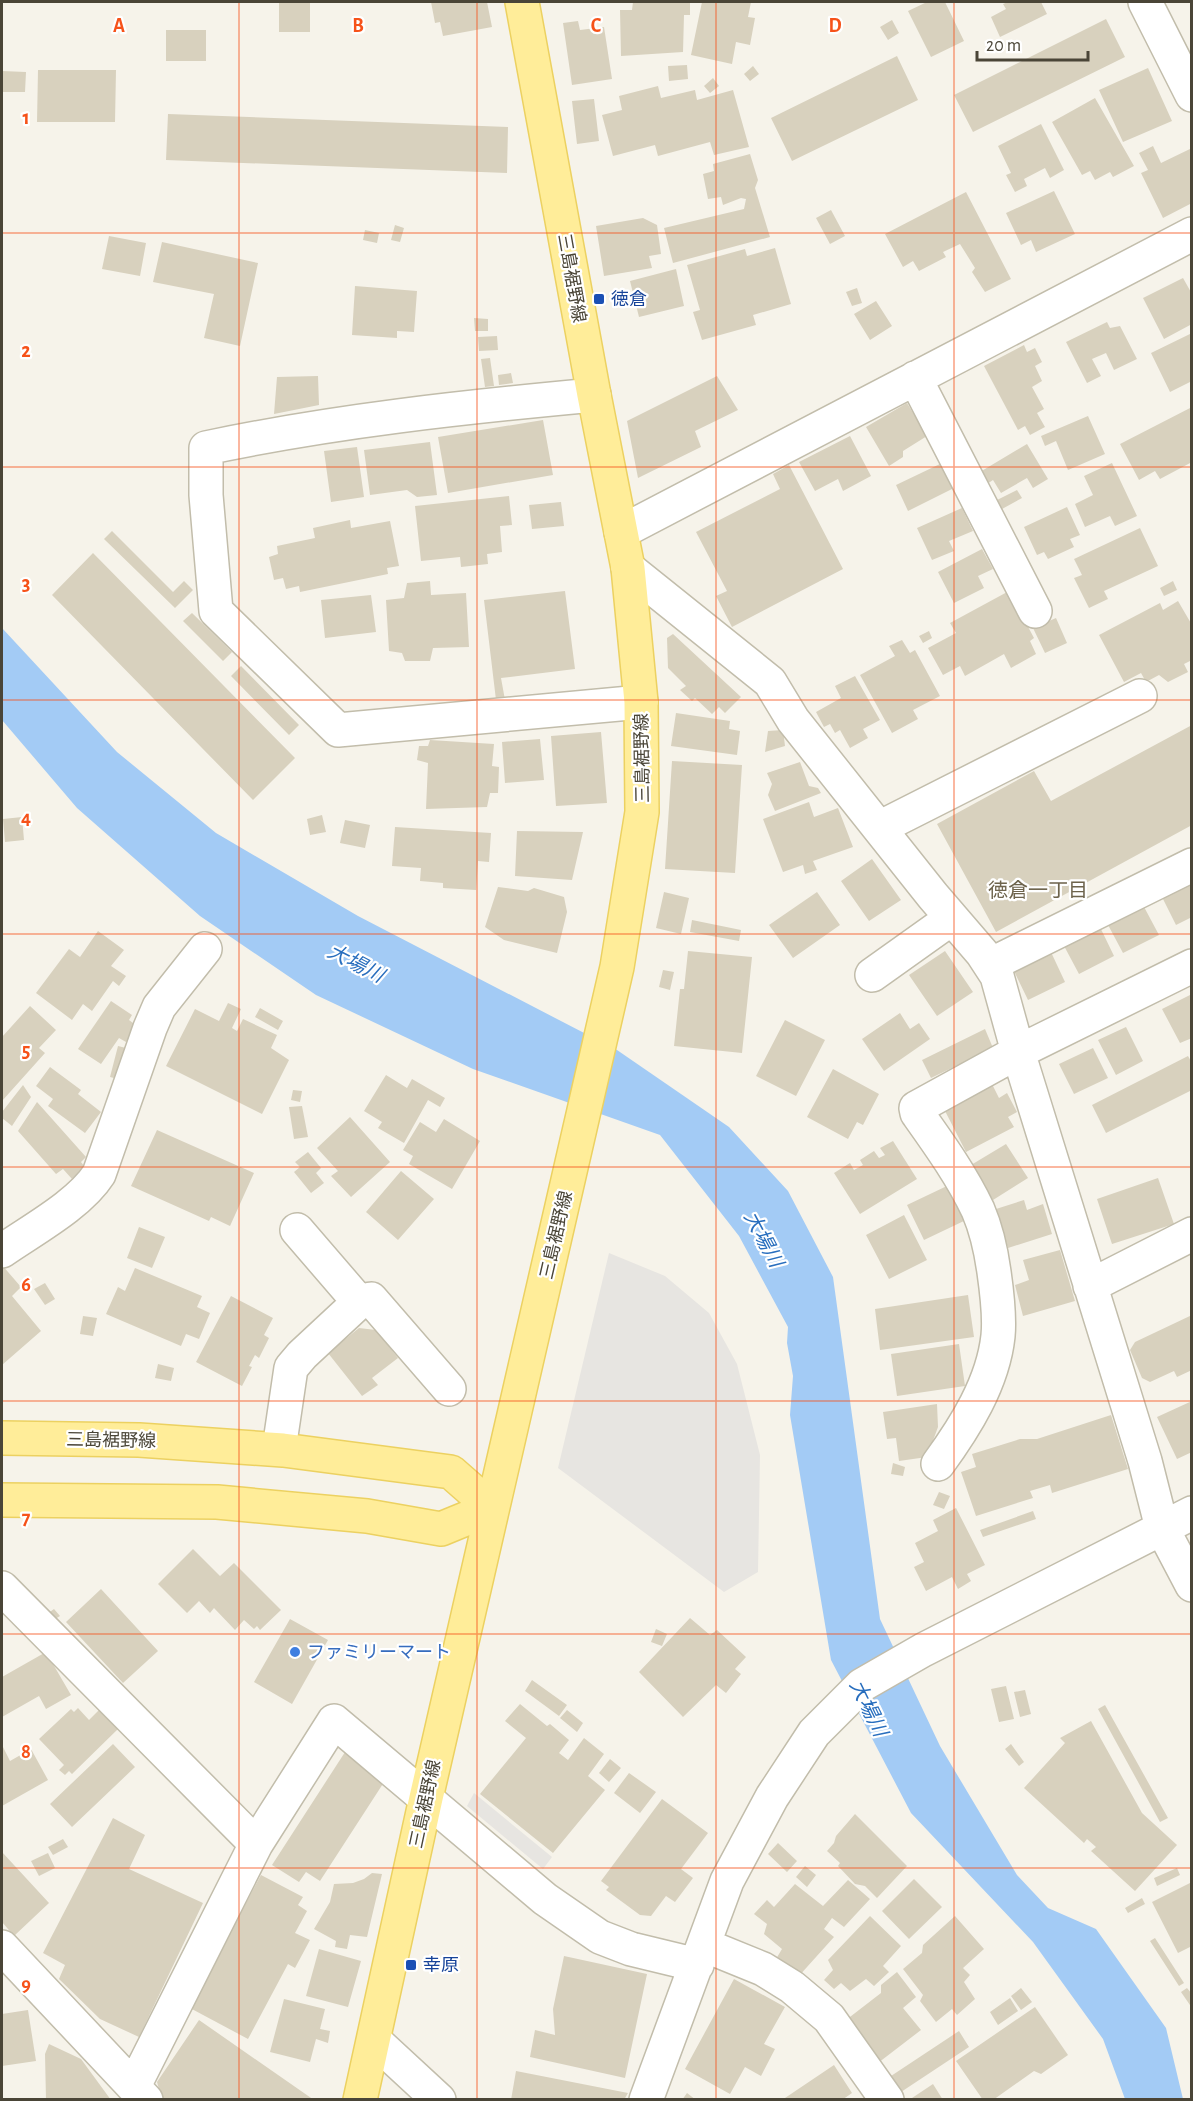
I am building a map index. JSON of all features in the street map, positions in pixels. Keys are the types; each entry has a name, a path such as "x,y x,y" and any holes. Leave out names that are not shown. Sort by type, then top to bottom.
{"main road":[{"name":"三島裾野線","path":"360,2100 426,1798 617,967 642,812 641,702 628,568 522,2"},
{"name":"三島裾野線","path":"2,1438 139,1440 279,1449 451,1472 492,1508"},
{"path":"2,1500 217,1502 367,1516 441,1529 492,1508"}],"street":[{"path":"1145,2 1191,95"},
{"path":"621,532 1191,234"},
{"path":"915,378 1035,611"},
{"path":"594,395 481,405 278,433 206,448 206,495 216,611 338,730 641,702"},
{"path":"628,568 770,682 793,720 982,953 997,976 1018,1052 1145,1461 1162,1528 1191,1585"},
{"path":"879,828 1140,696"},
{"path":"990,965 1191,865"},
{"path":"872,975 952,918"},
{"path":"2,1251 91,1187 99,1174 159,1007 205,949"},
{"path":"938,1464 958,1436 979,1398 992,1366 998,1336 997,1289 989,1239 977,1209 916,1108 1018,1052 1191,966"},
{"path":"297,1230 359,1302"},
{"path":"1090,1286 1191,1234"},
{"path":"279,1449 291,1368 359,1302 371,1299 449,1389"},
{"path":"646,2100 727,1881 772,1797 814,1733 862,1685 923,1650 1191,1513"},
{"path":"2,1588 256,1844"},
{"path":"2,1947 140,2093 256,1844 334,1721 545,1899 600,1937 631,1949 701,1955 763,1969 792,1986 829,2018 887,2100"},
{"path":"374,2040 439,2100"}],"shaded area":[{"path":"609,1253 665,1276 709,1313 737,1364 760,1455 758,1572 724,1592 558,1468"},
{"path":"474,1793 552,1857 543,1869 467,1806"}],"water":[{"name":"大場川","path":"2,628 117,752 216,833 358,916 617,1050 729,1127 788,1191 833,1277 880,1619 940,1746 1017,1875 1048,1908 1096,1929 1166,2028 1183,2099 1125,2099 1103,2039 1033,1942 911,1813 831,1660 790,1415 793,1376 787,1343 788,1327 739,1236 660,1135 473,1069 316,995 200,916 77,808 2,720"}],"building":[{"path":"279,2 310,2 310,32 279,32"},
{"path":"431,2 487,2 492,27 443,36 440,22 435,23"},
{"path":"633,2 690,2 690,15 684,15 683,52 621,56 620,10 632,10"},
{"path":"702,2 751,2 748,17 755,18 750,45 736,42 732,64 691,55"},
{"path":"927,2 945,2 964,41 931,57 908,11"},
{"path":"1041,2 1047,14 1000,37 991,17 1006,9 1003,4"},
{"path":"1106,19 1125,57 973,132 954,95"},
{"path":"892,20 899,33 888,40 880,27"},
{"path":"578,21 580,30 604,27 612,79 572,85 563,23"},
{"path":"166,30 206,30 206,61 166,61"},
{"path":"897,56 918,100 792,161 771,118"},
{"path":"687,65 688,79 669,81 668,66"},
{"path":"753,66 759,74 750,81 744,74"},
{"path":"1148,68 1172,121 1123,142 1099,90"},
{"path":"38,70 116,70 115,122 37,122"},
{"path":"2,71 26,72 25,92 2,92"},
{"path":"713,78 719,86 710,93 704,86"},
{"path":"658,86 661,98 695,90 697,100 733,90 749,147 714,155 710,142 658,156 655,145 613,156 602,115 622,110 619,96"},
{"path":"1095,98 1134,166 1113,177 1110,172 1095,180 1090,171 1082,175 1052,122"},
{"path":"594,99 599,141 577,144 572,101"},
{"path":"168,114 508,127 507,173 166,160"},
{"path":"1041,124 1064,170 1050,178 1045,168 1024,179 1027,186 1015,192 1006,175 1011,173 998,146"},
{"path":"1153,146 1161,163 1192,148 1192,203 1163,218 1141,173 1148,170 1139,153"},
{"path":"750,154 758,180 755,188 770,237 673,263 664,228 744,209 746,199 741,198 723,205 721,197 708,199 703,174 714,171 713,164"},
{"path":"1054,191 1075,234 1036,252 1031,240 1021,245 1006,213"},
{"path":"966,192 1011,279 985,292 972,272 975,268 960,244 943,252 946,257 919,271 913,261 903,267 885,234"},
{"path":"831,210 845,236 830,244 816,218"},
{"path":"643,218 657,225 661,254 649,256 652,268 604,276 596,226"},
{"path":"395,225 404,228 400,242 391,240"},
{"path":"365,230 379,233 377,243 363,240"},
{"path":"109,236 146,243 140,276 102,269"},
{"path":"162,242 258,263 240,346 204,338 214,294 153,282"},
{"path":"775,248 791,304 753,315 756,325 702,340 693,312 700,310 687,265 745,249 747,256"},
{"path":"676,269 684,306 639,317 630,281"},
{"path":"1183,278 1192,294 1192,324 1164,339 1143,298"},
{"path":"355,286 417,291 414,332 397,331 397,338 352,335"},
{"path":"857,288 862,303 852,306 846,292"},
{"path":"876,301 892,326 870,340 854,314"},
{"path":"474,318 488,319 488,331 475,331"},
{"path":"1107,322 1110,328 1120,326 1137,359 1114,370 1106,353 1092,359 1101,376 1087,383 1066,342"},
{"path":"1192,333 1192,381 1170,392 1151,353"},
{"path":"497,336 498,350 479,351 478,337"},
{"path":"1024,345 1027,352 1035,348 1042,362 1035,366 1042,381 1032,387 1044,409 1037,413 1045,427 1030,435 1025,426 1018,430 984,366"},
{"path":"490,358 494,386 485,387 481,359"},
{"path":"511,373 513,383 499,385 498,375"},
{"path":"318,376 319,405 274,414 277,377"},
{"path":"717,376 738,410 695,431 701,447 638,478 627,421"},
{"path":"907,403 927,436 903,451 903,457 889,466 866,427"},
{"path":"1192,407 1192,462 1160,479 1155,471 1139,480 1120,444"},
{"path":"1088,416 1105,454 1068,470 1056,441 1045,446 1041,436"},
{"path":"543,420 553,475 448,493 438,437"},
{"path":"850,436 871,476 843,491 838,479 815,491 799,462"},
{"path":"430,442 437,495 417,497 407,490 370,495 364,450"},
{"path":"1027,444 1048,479 1033,488 1027,478 1001,493 993,480 987,484 980,472"},
{"path":"357,447 364,497 331,502 324,451"},
{"path":"942,463 954,488 908,511 896,485"},
{"path":"1112,463 1137,516 1115,526 1110,516 1085,527 1075,504 1093,495 1084,476"},
{"path":"789,465 843,569 732,627 716,596 727,591 696,532 780,489 773,474"},
{"path":"1017,490 1022,498 1002,509 997,500"},
{"path":"509,496 512,525 500,526 502,552 487,554 488,564 461,567 460,557 421,561 415,506"},
{"path":"561,502 564,526 532,529 529,505"},
{"path":"1067,507 1080,535 1070,539 1074,547 1048,559 1044,552 1037,555 1024,527"},
{"path":"962,508 973,531 949,541 954,551 932,560 917,528"},
{"path":"350,520 351,528 390,521 399,566 387,568 388,574 300,592 299,586 286,589 283,578 274,580 269,557 278,554 277,546 315,538 313,528"},
{"path":"1140,528 1158,566 1104,591 1108,599 1089,608 1074,578 1082,575 1074,559"},
{"path":"112,531 173,592 184,581 193,590 175,608 104,539"},
{"path":"982,549 993,569 978,576 984,588 954,603 938,572"},
{"path":"93,553 295,758 253,800 52,595"},
{"path":"430,581 431,595 466,593 469,647 433,648 430,661 405,661 402,653 389,651 386,600 404,598 407,583"},
{"path":"1173,581 1177,590 1164,596 1160,588"},
{"path":"565,591 575,669 501,678 505,700 496,700 484,600"},
{"path":"1009,591 1034,638 1030,641 1036,654 1011,668 1004,654 965,676 960,666 943,675 928,648 956,633 950,623"},
{"path":"371,595 376,632 325,638 321,600"},
{"path":"1178,601 1192,625 1192,660 1184,664 1188,672 1168,682 1159,675 1146,682 1141,673 1124,682 1099,635 1160,603 1163,610"},
{"path":"192,613 232,652 223,661 183,621"},
{"path":"1056,618 1067,643 1045,653 1033,628"},
{"path":"929,631 932,638 923,643 919,636"},
{"path":"673,634 741,697 725,713 719,707 712,714 695,698 692,701 680,690 686,686 668,668 667,638"},
{"path":"902,640 910,653 915,650 940,696 913,710 918,719 892,733 860,675 895,656 889,646"},
{"path":"241,666 299,725 289,735 231,676"},
{"path":"855,676 880,720 863,729 868,738 850,748 840,730 835,733 830,724 824,727 816,712 841,698 835,686"},
{"path":"676,713 730,721 729,729 740,731 737,755 671,746"},
{"path":"1192,725 1192,825 996,932 937,824 1034,771 1051,801"},
{"path":"783,730 785,746 765,752 768,731"},
{"path":"601,732 607,803 556,806 551,736"},
{"path":"540,739 544,780 505,783 502,742"},
{"path":"430,740 494,744 492,766 499,767 498,793 490,793 487,807 426,809 428,763 417,760 419,746 428,746"},
{"path":"672,761 742,765 735,873 665,869"},
{"path":"800,762 809,786 818,788 821,793 775,811 768,795 772,784 767,773"},
{"path":"809,802 814,817 838,808 853,847 813,861 817,870 805,874 803,865 783,872 763,819"},
{"path":"322,815 326,832 310,835 307,819"},
{"path":"22,817 24,840 5,842 3,819"},
{"path":"345,820 370,825 365,848 340,843"},
{"path":"395,827 491,833 489,862 478,861 476,890 443,888 443,883 420,881 421,868 392,866"},
{"path":"517,831 583,832 572,880 515,876"},
{"path":"872,859 901,900 869,921 841,881"},
{"path":"1192,879 1192,917 1176,925 1161,895"},
{"path":"498,887 528,891 534,888 564,897 567,912 557,953 504,940 485,927"},
{"path":"664,892 689,898 681,934 656,928"},
{"path":"817,892 840,925 793,958 769,925"},
{"path":"1143,905 1159,935 1123,953 1107,923"},
{"path":"692,920 741,930 739,941 690,932"},
{"path":"1099,925 1114,956 1079,974 1063,944"},
{"path":"98,931 124,950 111,966 126,976 119,986 113,981 92,1011 83,1004 72,1020 36,993 69,949 80,957"},
{"path":"1050,950 1065,982 1028,1000 1013,969"},
{"path":"688,951 752,957 742,1053 674,1046 680,989 684,989"},
{"path":"945,951 973,992 937,1016 909,975"},
{"path":"663,970 674,972 670,990 659,987"},
{"path":"1190,995 1192,1038 1180,1043 1162,1009"},
{"path":"111,1001 132,1015 129,1020 137,1026 126,1042 119,1038 101,1064 78,1049"},
{"path":"228,1003 241,1009 232,1028 237,1031 243,1019 277,1035 271,1048 289,1060 262,1114 166,1066 195,1009 219,1021"},
{"path":"30,1006 56,1030 39,1048 45,1053 2,1101 2,1037"},
{"path":"260,1008 283,1021 278,1030 255,1017"},
{"path":"900,1013 910,1029 919,1023 930,1039 884,1071 862,1039"},
{"path":"785,1020 825,1040 796,1096 756,1076"},
{"path":"1126,1027 1143,1061 1116,1075 1098,1040"},
{"path":"985,1029 993,1048 931,1078 922,1060"},
{"path":"118,1046 130,1049 122,1080 110,1077"},
{"path":"1093,1048 1108,1078 1074,1094 1059,1064"},
{"path":"1188,1056 1192,1063 1192,1090 1106,1133 1092,1105"},
{"path":"50,1067 81,1090 78,1094 101,1112 85,1133 48,1106 53,1099 36,1086"},
{"path":"833,1069 879,1094 863,1125 857,1122 848,1139 807,1117"},
{"path":"386,1075 407,1088 412,1079 445,1098 440,1107 428,1100 404,1143 378,1128 382,1122 364,1111"},
{"path":"992,1084 999,1098 1007,1093 1017,1112 1008,1117 1014,1127 966,1152 944,1109"},
{"path":"23,1085 31,1097 12,1126 2,1118 2,1112"},
{"path":"293,1090 302,1091 300,1102 291,1100"},
{"path":"37,1102 86,1157 81,1162 84,1166 72,1179 63,1169 56,1174 18,1131"},
{"path":"302,1106 308,1137 294,1139 289,1107"},
{"path":"350,1117 390,1162 351,1197 331,1176 338,1171 317,1148"},
{"path":"444,1119 480,1141 452,1189 409,1164 413,1156 403,1150 420,1122 436,1132"},
{"path":"157,1130 254,1173 230,1226 211,1217 209,1221 131,1186"},
{"path":"893,1141 917,1179 860,1214 834,1173 850,1163 854,1170 863,1165 860,1160 874,1151 879,1158 885,1155 880,1148"},
{"path":"1006,1144 1028,1178 993,1200 971,1165"},
{"path":"308,1152 321,1168 316,1173 324,1183 311,1193 294,1172 300,1167 295,1162"},
{"path":"401,1171 434,1199 398,1240 366,1212"},
{"path":"1158,1178 1174,1224 1112,1244 1097,1199"},
{"path":"949,1185 966,1220 924,1240 907,1205"},
{"path":"1024,1200 1027,1210 1043,1204 1052,1234 1008,1248 996,1209"},
{"path":"904,1215 927,1260 889,1279 866,1235"},
{"path":"139,1227 165,1237 152,1268 127,1258"},
{"path":"1060,1250 1075,1301 1023,1316 1015,1285 1029,1280 1023,1260"},
{"path":"2,1265 21,1287 12,1296 41,1331 2,1365"},
{"path":"135,1268 202,1296 197,1307 210,1313 199,1339 186,1334 181,1346 106,1314 118,1287 125,1291"},
{"path":"45,1283 55,1299 45,1305 34,1289"},
{"path":"968,1295 974,1337 880,1350 875,1309"},
{"path":"231,1296 273,1318 264,1335 269,1338 259,1358 255,1355 249,1366 252,1367 242,1386 196,1362"},
{"path":"1192,1315 1192,1370 1177,1377 1174,1371 1150,1382 1142,1378 1130,1350 1135,1342"},
{"path":"83,1316 97,1318 93,1336 80,1334"},
{"path":"359,1328 376,1330 398,1358 372,1378 378,1385 362,1396 328,1353"},
{"path":"959,1344 965,1386 897,1396 891,1354"},
{"path":"158,1364 174,1368 171,1381 155,1378"},
{"path":"1192,1401 1192,1452 1177,1459 1157,1417"},
{"path":"937,1404 938,1427 927,1457 899,1461 896,1438 887,1439 883,1412"},
{"path":"1111,1415 1128,1469 1052,1493 1050,1485 1030,1491 1033,1498 976,1516 961,1472 976,1467 972,1454 1020,1439 1037,1439"},
{"path":"893,1463 905,1467 903,1476 891,1474"},
{"path":"939,1492 950,1496 944,1509 933,1505"},
{"path":"956,1508 985,1565 967,1574 971,1581 958,1589 952,1577 926,1591 914,1567 924,1562 915,1543 938,1531 933,1520"},
{"path":"1033,1511 1036,1519 983,1537 980,1530"},
{"path":"193,1549 220,1576 234,1563 281,1610 260,1630 257,1626 254,1629 244,1620 235,1630 214,1608 210,1613 199,1601 187,1613 158,1584"},
{"path":"101,1589 158,1651 123,1683 66,1622"},
{"path":"54,1609 60,1616 52,1621 47,1614"},
{"path":"690,1618 710,1635 717,1630 746,1657 735,1669 741,1674 726,1693 716,1685 683,1717 639,1672"},
{"path":"290,1619 328,1640 292,1704 254,1682"},
{"path":"656,1629 667,1634 662,1646 651,1642"},
{"path":"46,1652 71,1695 46,1709 39,1696 2,1717 2,1677"},
{"path":"532,1680 567,1705 559,1716 525,1691"},
{"path":"1006,1686 1014,1719 999,1722 991,1689"},
{"path":"1025,1690 1031,1714 1020,1717 1014,1692"},
{"path":"520,1704 569,1740 559,1753 568,1760 584,1738 604,1754 588,1776 605,1790 553,1853 480,1794 526,1738 505,1721"},
{"path":"1105,1705 1168,1818 1160,1822 1098,1709"},
{"path":"78,1708 89,1720 99,1710 118,1729 72,1774 69,1771 65,1775 59,1770 64,1765 39,1739 71,1709 74,1712"},
{"path":"567,1710 583,1723 577,1732 560,1718"},
{"path":"1091,1721 1142,1813 1177,1845 1135,1891 1091,1851 1096,1847 1087,1839 1084,1843 1024,1788 1065,1743 1060,1738"},
{"path":"113,1744 135,1767 72,1827 50,1804"},
{"path":"1011,1744 1024,1762 1019,1766 1005,1749"},
{"path":"2,1745 10,1761 31,1749 48,1780 2,1806"},
{"path":"347,1749 388,1776 320,1881 306,1872 299,1882 272,1865"},
{"path":"610,1759 621,1768 609,1782 599,1773"},
{"path":"629,1773 656,1792 640,1813 614,1793"},
{"path":"662,1799 708,1833 681,1869 693,1878 675,1902 666,1896 651,1916 640,1915 606,1890 609,1887 601,1881"},
{"path":"855,1814 907,1866 877,1898 865,1886 855,1884 838,1866 840,1863 827,1851 834,1843 836,1836"},
{"path":"113,1818 145,1835 129,1869 203,1903 139,2037 100,2019 59,1979 65,1965 43,1953"},
{"path":"63,1839 68,1847 53,1855 48,1847"},
{"path":"778,1843 797,1861 787,1872 768,1854"},
{"path":"2,1852 49,1903 14,1936 2,1922"},
{"path":"48,1853 55,1868 39,1876 31,1861"},
{"path":"805,1866 816,1875 807,1887 796,1877"},
{"path":"1177,1868 1180,1875 1157,1886 1154,1878"},
{"path":"372,1873 382,1874 367,1937 350,1935 347,1949 335,1947 336,1941 314,1929 330,1902 334,1884 353,1883"},
{"path":"261,1875 303,1897 298,1905 307,1911 295,1933 310,1940 295,1968 288,1964 248,2039 190,2008"},
{"path":"914,1879 942,1907 909,1939 882,1911"},
{"path":"848,1880 870,1899 844,1927 832,1918 824,1929 834,1937 798,1977 776,1959 782,1949 764,1934 767,1924 754,1914 767,1900 774,1907 795,1884 823,1906"},
{"path":"1192,1882 1192,1946 1178,1953 1152,1902"},
{"path":"1142,1898 1145,1904 1128,1913 1125,1908"},
{"path":"870,1916 901,1946 883,1966 889,1972 874,1986 866,1979 850,1991 841,1983 834,1989 824,1980 833,1970 828,1960"},
{"path":"955,1916 984,1949 963,1968 970,1975 964,1982 975,1999 957,2015 952,2009 936,2022 920,2001 923,1995 903,1969 922,1953 923,1945"},
{"path":"1155,1938 1184,1983 1179,1986 1150,1941"},
{"path":"319,1949 361,1961 348,2007 306,1996"},
{"path":"564,1956 647,1974 625,2078 530,2057 535,2030 555,2035 553,2009"},
{"path":"897,1972 916,1997 903,2008 921,2030 878,2063 846,2020 881,1993 881,1985"},
{"path":"734,1979 785,2007 764,2044 775,2049 761,2076 745,2067 730,2094 685,2069"},
{"path":"1021,1988 1032,2002 1021,2010 1011,1996"},
{"path":"1187,1988 1192,1994 1192,2008 1181,1992"},
{"path":"1010,1998 1018,2011 998,2025 990,2012"},
{"path":"284,1999 325,2009 320,2029 330,2031 328,2043 316,2039 310,2062 270,2052"},
{"path":"1035,2007 1068,2055 1041,2074 1034,2071 993,2100 983,2100 956,2061"},
{"path":"28,2010 36,2061 2,2066 2,2014"},
{"path":"199,2020 314,2100 162,2100 157,2082"},
{"path":"959,2031 969,2047 901,2092 891,2076"},
{"path":"49,2044 81,2059 111,2100 46,2100 45,2054"},
{"path":"834,2065 852,2093 842,2100 782,2100"},
{"path":"516,2071 628,2093 624,2100 511,2100"},
{"path":"933,2084 943,2100 909,2100"},
{"path":"687,2093 696,2100 682,2100"}],"place":[{"name":"徳倉","path":"599,299"},
{"name":"ファミリーマート","path":"295,1652"},
{"name":"幸原","path":"411,1965"}],"district":[{"name":"徳倉一丁目","path":"1038,890"}]}
